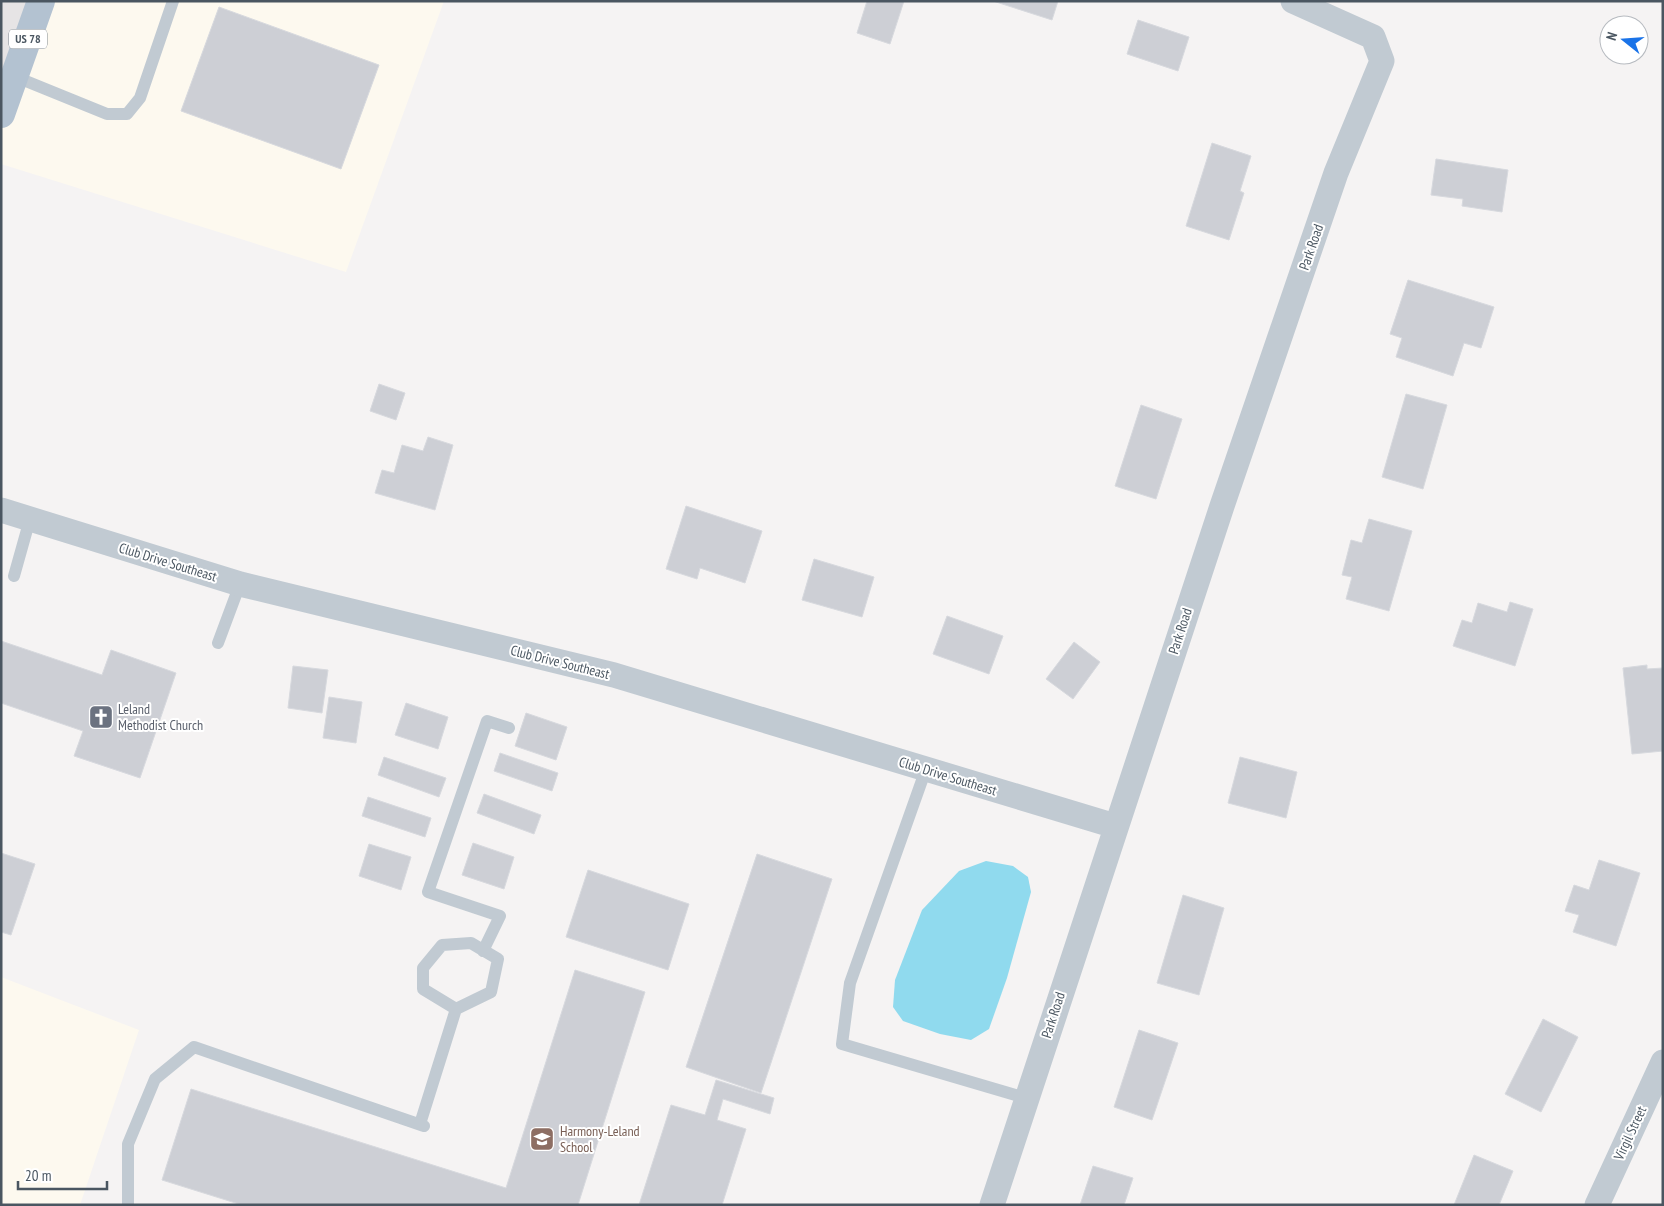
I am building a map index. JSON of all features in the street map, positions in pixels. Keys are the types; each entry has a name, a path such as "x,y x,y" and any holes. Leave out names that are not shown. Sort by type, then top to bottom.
{"main road":[{"name":"US 78","path":"1,114 8,74 41,1"}],"street":[{"name":"Park Road","path":"992,1205 1205,556 1333,182 1382,61 1373,37 1293,1"},
{"name":"Club Drive Southeast","path":"1,510 240,584 614,675 1115,826"},
{"name":"Virgil Street","path":"1596,1205 1663,1062"}],"lane":[{"path":"8,74 107,114 127,114 140,98 173,1"},
{"path":"14,576 30,519"},
{"path":"218,643 240,584"},
{"path":"483,951 500,916 428,892 487,721 509,728"},
{"path":"926,769 850,983 842,1044 1026,1098"},
{"path":"128,1205 128,1144 154,1079 194,1047 422,1125 456,1009 491,992 498,958 470,943 442,945 422,968 423,989 456,1009"}],"shaded area":[{"path":"1,1 40,1 1,107"},
{"path":"40,1 444,1 346,272 1,164 1,107"},
{"path":"1,977 139,1030 80,1205 1,1205"}],"water":[{"path":"986,861 1013,866 1028,877 1031,892 1007,978 989,1029 971,1040 940,1034 903,1021 893,1007 895,980 922,910 959,871"}],"building":[{"path":"867,1 904,1 890,44 857,33"},
{"path":"993,1 1058,1 1052,20"},
{"path":"219,7 379,65 341,169 181,111"},
{"path":"1138,20 1189,37 1178,71 1127,54"},
{"path":"1212,143 1251,156 1240,191 1244,193 1229,240 1186,226"},
{"path":"1436,159 1508,170 1502,212 1462,206 1463,199 1431,195"},
{"path":"1408,280 1494,307 1481,348 1464,343 1453,376 1396,357 1402,338 1390,334"},
{"path":"379,384 405,393 396,420 370,411"},
{"path":"1406,394 1447,405 1423,489 1382,477"},
{"path":"1141,405 1182,419 1156,499 1115,486"},
{"path":"428,437 453,445 435,510 375,493 382,470 394,473 402,445 423,451"},
{"path":"686,506 762,531 745,583 700,568 697,579 666,569"},
{"path":"1369,519 1412,531 1389,611 1346,599 1352,577 1342,575 1351,540 1362,543"},
{"path":"814,559 874,577 862,617 802,600"},
{"path":"1510,602 1533,609 1515,666 1453,646 1462,620 1472,623 1478,603 1507,612"},
{"path":"947,616 1003,636 989,674 933,654"},
{"name":"Leland Methodist Church","path":"1,641 102,675 111,650 176,673 140,778 74,756 83,731 1,703"},
{"path":"1074,642 1100,662 1073,699 1046,679"},
{"path":"1647,665 1647,669 1663,668 1663,751 1632,754 1623,668"},
{"path":"293,666 328,670 322,713 288,708"},
{"path":"329,697 362,702 356,743 323,738"},
{"path":"406,703 448,717 438,749 395,735"},
{"path":"526,713 567,727 556,760 515,746"},
{"path":"500,753 558,773 552,791 494,771"},
{"path":"384,757 446,778 439,797 378,775"},
{"path":"1240,757 1297,772 1286,818 1228,803"},
{"path":"484,794 541,815 534,834 477,813"},
{"path":"368,797 431,818 425,837 362,816"},
{"path":"473,843 514,857 504,889 462,875"},
{"path":"369,844 411,857 401,890 359,876"},
{"path":"1,853 35,864 11,935 1,932"},
{"path":"757,854 832,879 761,1093 686,1067"},
{"path":"1599,860 1640,873 1616,946 1573,932 1579,915 1565,911 1574,885 1589,890"},
{"path":"588,870 689,904 668,970 566,937"},
{"path":"1183,895 1224,908 1199,995 1157,983"},
{"path":"575,970 645,992 578,1205 242,1205 162,1180 191,1089 506,1188"},
{"path":"1543,1019 1578,1037 1541,1112 1505,1094"},
{"path":"1139,1030 1178,1043 1152,1120 1114,1107"},
{"path":"716,1080 774,1098 770,1114 723,1099 717,1120 746,1129 722,1205 639,1205 671,1105 705,1115"},
{"path":"1474,1155 1513,1171 1499,1205 1454,1205"},
{"path":"1093,1166 1133,1178 1124,1205 1080,1205"}],"place":[{"name":"Leland Methodist Church","path":"101,717"},
{"name":"Harmony-Leland School","path":"542,1139"}]}
